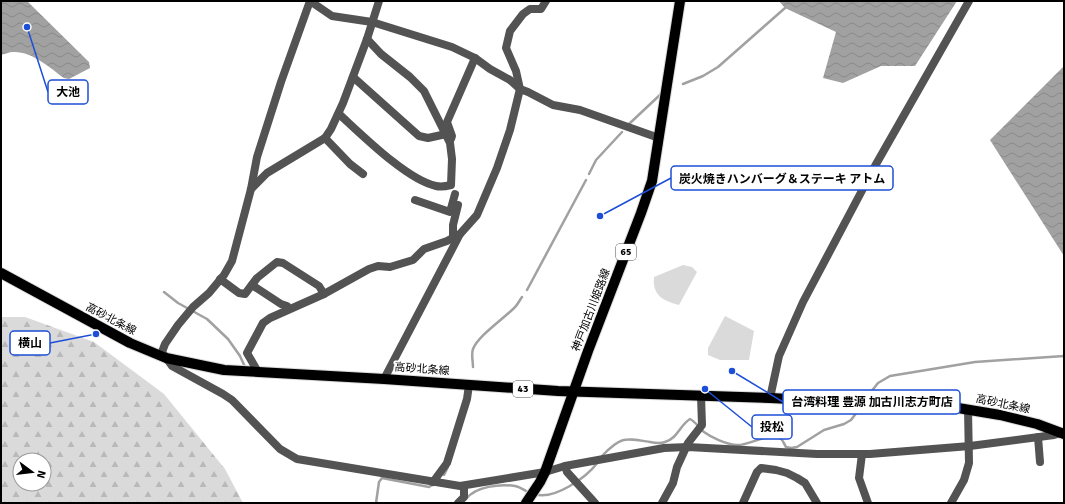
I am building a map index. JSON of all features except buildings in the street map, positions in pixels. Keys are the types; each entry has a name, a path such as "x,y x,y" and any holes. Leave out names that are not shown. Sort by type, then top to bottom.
{"main road":[{"name":"神戸加古川姫路線","path":"531,498 545,472 652,181 680,1"},
{"name":"高砂北条線","path":"1,273 130,343 166,358 224,370 574,392 770,398 938,406 968,409 1000,415 1037,424 1062,433"}],"street":[{"path":"659,138 580,110 553,105 520,89 510,80 490,69 475,58 452,46 372,22 332,16 310,1 264,133 232,261 209,293 191,309 178,324 163,347 162,352 172,366 228,397 280,449 297,459 436,483 464,486 545,472 565,466 664,448 688,447 817,454 862,454 970,446 1062,433"},
{"path":"251,189 267,173 324,138 331,129 353,77 379,1"},
{"path":"384,379 457,236 477,216 487,194 510,130 520,89 516,71 506,48 510,31 523,14 530,9 541,9 546,1"},
{"path":"770,398 779,356 803,302 875,166 969,1"},
{"path":"367,39 381,54 410,77 424,91 446,134 450,143 452,159 452,185 458,202 453,225 457,236"},
{"path":"450,143 452,136 447,122 475,58"},
{"path":"353,77 419,136 428,138 446,134"},
{"path":"338,114 384,154 417,179 436,186 452,185"},
{"path":"324,138 362,174"},
{"path":"414,200 450,212 455,194"},
{"path":"258,372 247,353 263,323 270,318 324,294 369,269 378,266 390,267 413,260 424,249 457,236"},
{"path":"220,279 239,293 245,294 257,278 277,262 283,263 319,286 324,294"},
{"path":"252,285 281,304 287,306"},
{"path":"436,483 447,463 467,399 468,385"},
{"path":"662,503 673,483 677,467 688,447 688,443 702,425 700,414 700,396"},
{"path":"951,503 964,480 969,463 970,446 968,409"},
{"path":"1038,437 1040,462"},
{"path":"862,454 859,478 868,503"},
{"path":"565,466 576,482 595,503"},
{"path":"743,503 757,472 761,468 766,468 787,473 805,482 817,503"},
{"path":"458,503 464,497 464,486"}],"green space":[{"path":"683,265 692,267 697,272 679,305 668,302 660,297 655,289 654,277"},
{"path":"725,316 754,331 749,360 720,360 708,355 708,348"},
{"path":"1,317 25,317 94,342 164,394 225,469 243,503 1,503"}],"water":[{"path":"1,1 27,1 89,62 90,68 69,79 64,78 34,57 27,54 13,52 1,55"},
{"path":"779,1 957,1 915,66 881,66 843,83 823,78 836,32 785,8"},
{"path":"1064,66 1064,256 990,140"}],"waterway":[{"path":"683,84 703,76 718,67 785,8"},
{"path":"629,124 662,93"},
{"path":"589,174 596,160 622,132"},
{"path":"527,290 586,180"},
{"path":"164,292 178,303 207,319 228,339 240,356 245,367"},
{"path":"473,367 472,353 476,344 485,333 517,305 522,297"},
{"path":"867,397 878,383 890,376 975,362 1064,356"},
{"path":"602,456 608,449 624,440 629,439 658,443 665,442 673,438 690,419 707,434 728,443 741,445 771,436 782,440 786,447 797,447 824,430 844,424 851,420 860,408"},
{"path":"534,494 551,494 560,491 578,481 598,462"},
{"path":"444,475 448,467"},
{"path":"376,503 379,482 382,478 429,487 432,485"},
{"path":"466,499 476,491 502,485 519,487 530,493"}],"place":[{"name":"大池","path":"27,27"},
{"name":"炭火焼きハンバーグ＆ステーキ アトム","path":"600,216"},
{"name":"横山","path":"96,334"},
{"name":"台湾料理 豊源 加古川志方町店","path":"732,371"},
{"name":"投松","path":"705,389"}]}
